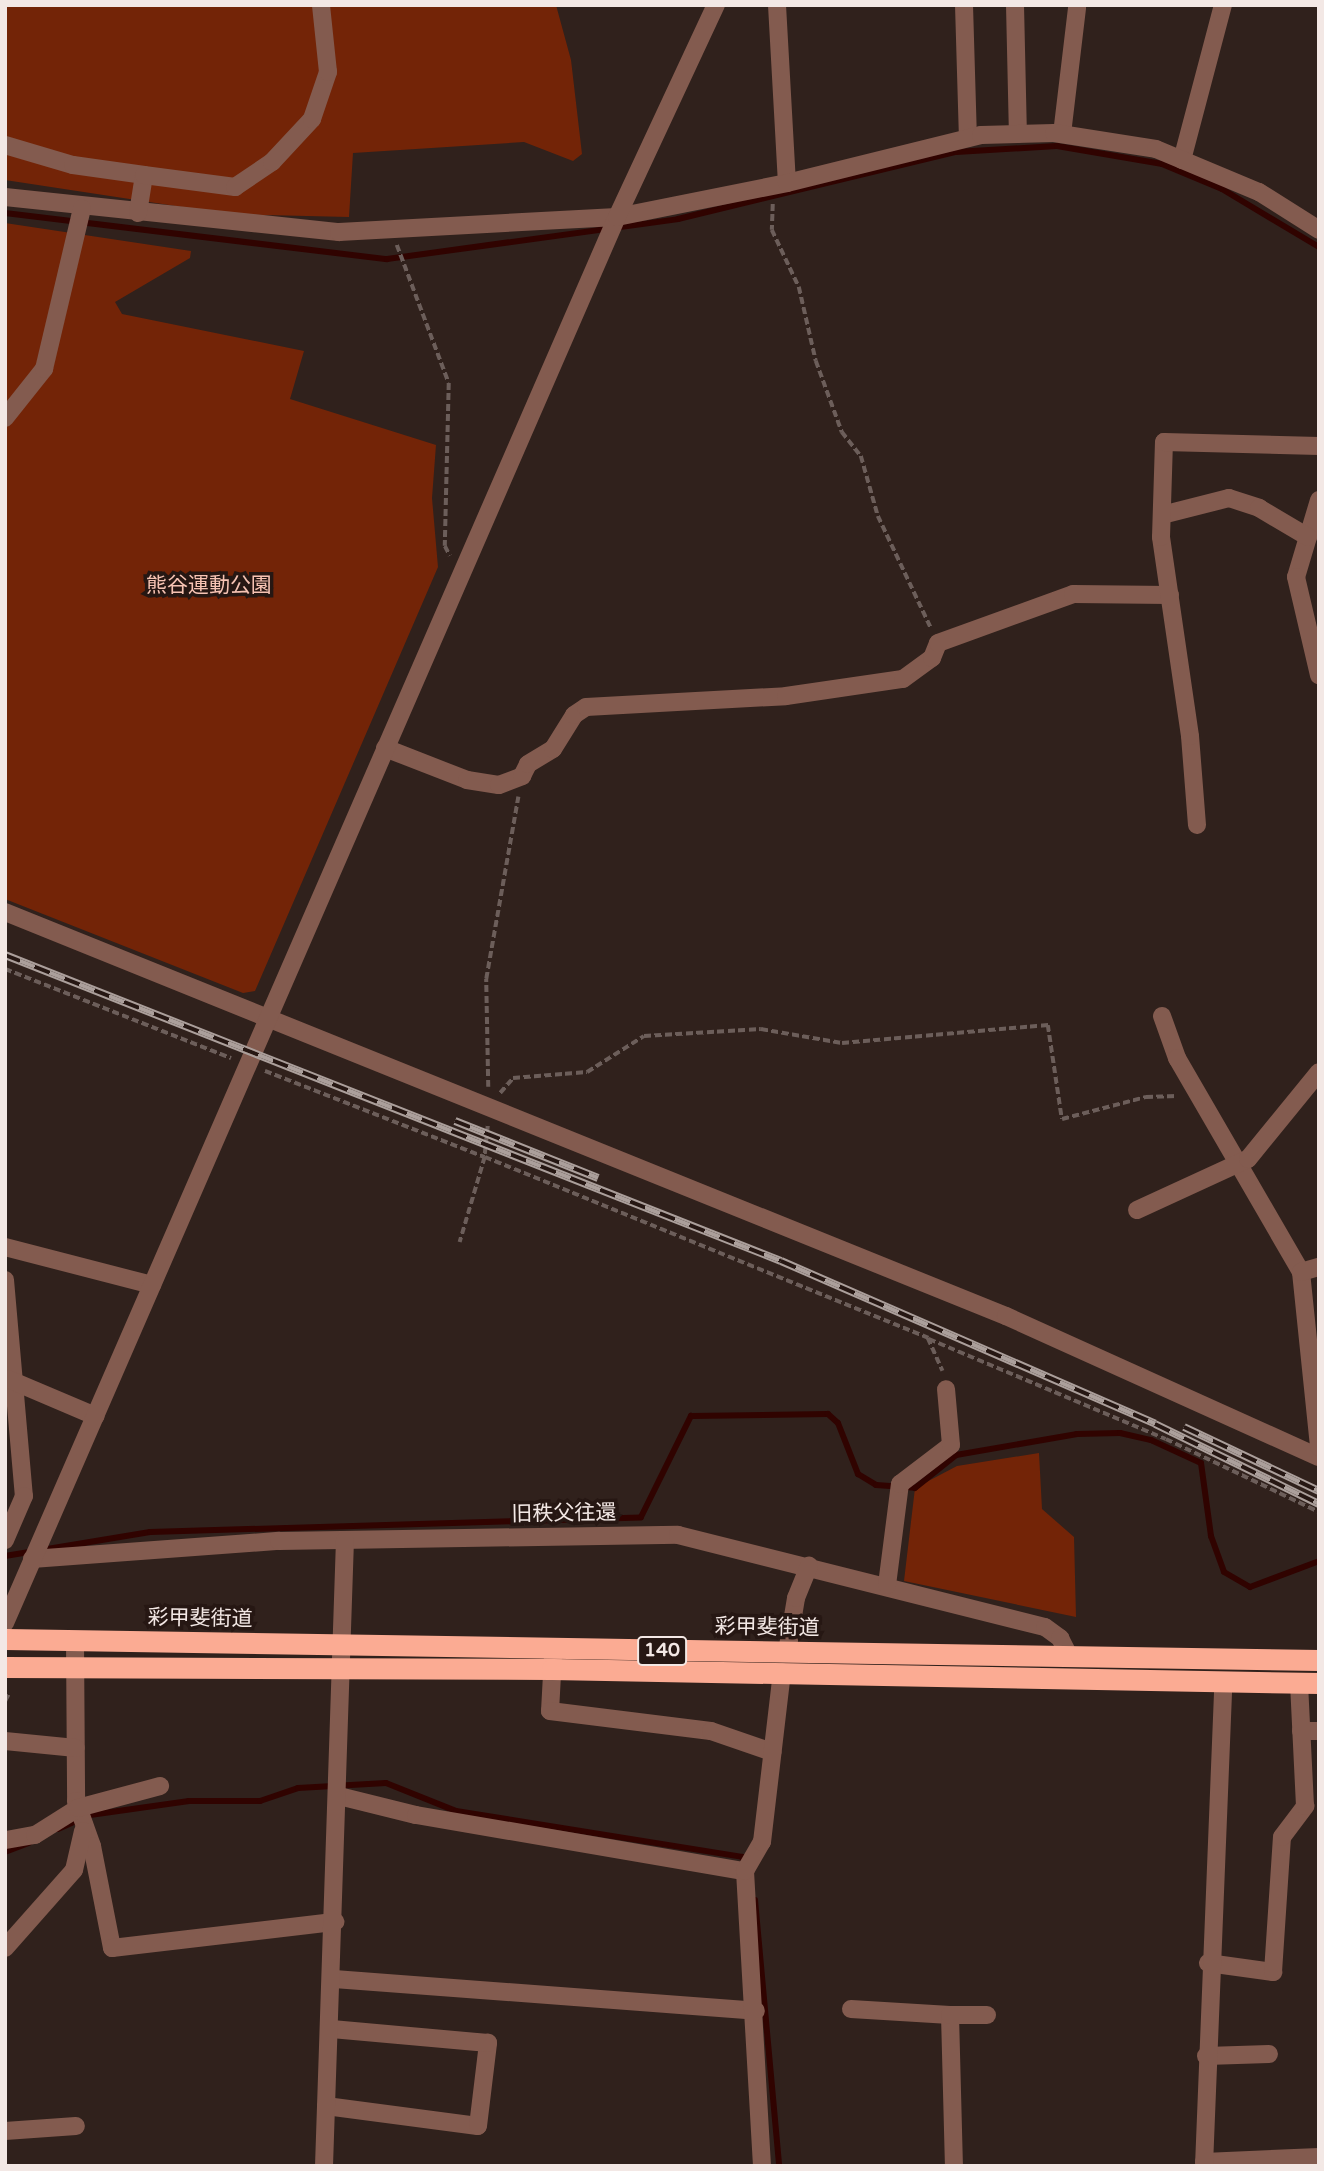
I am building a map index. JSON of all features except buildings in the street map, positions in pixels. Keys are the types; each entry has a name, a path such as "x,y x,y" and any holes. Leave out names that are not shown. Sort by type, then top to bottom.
{"highway":[{"name":"彩甲斐街道","path":"5,1639 342,1657 785,1662 1070,1658 1319,1660"},
{"name":"彩甲斐街道","path":"5,1667 342,1657"},
{"name":"彩甲斐街道","path":"785,1662 1223,1683 1309,1684"}],"street":[{"path":"5,145 73,165 235,187 272,162 312,119 326,90 321,5"},
{"path":"5,1623 606,241 716,5"},
{"path":"777,5 780,184"},
{"path":"964,5 968,138"},
{"path":"1015,5 1018,134"},
{"path":"1182,160 1223,5"},
{"path":"1062,134 1077,8"},
{"path":"5,197 82,209 339,232 617,217 780,184 968,138 1062,134 1156,149 1259,192 1319,230"},
{"path":"138,213 144,175"},
{"path":"5,418 44,369 82,209"},
{"path":"1196,825 1190,736 1161,515 1164,442 1319,446"},
{"path":"1161,515 1229,498 1259,508 1308,537"},
{"path":"1319,500 1296,578 1319,675"},
{"path":"386,748 467,780 511,783 553,749 574,715 586,708 786,696 903,679 932,658 938,643 1073,594 1170,595"},
{"path":"5,912 489,1105 1006,1316 1319,1457"},
{"path":"1163,1016 1177,1058 1238,1164 1310,1270 1319,1447"},
{"path":"1137,1210 1248,1159 1319,1072"},
{"path":"5,1247 152,1285"},
{"path":"5,1280 10,1380 24,1496 5,1541"},
{"path":"10,1380 95,1416"},
{"path":"887,1585 895,1494 913,1471 951,1445 946,1389"},
{"path":"24,1496 55,1507"},
{"name":"旧秩父往還","path":"32,1559 345,1540 678,1535 887,1585 1045,1627 1060,1638 1070,1658"},
{"path":"324,2166 334,1979 345,1540"},
{"path":"762,2166 756,2011 745,1871 762,1842 785,1662 796,1598 808,1566"},
{"path":"75,1642 78,1808 83,1830 92,1846 112,1948 335,1922"},
{"path":"552,1659 550,1711 711,1731 772,1752"},
{"path":"1223,1683 1208,1963 1204,2164 1319,2157"},
{"path":"1208,1963 1273,1972 1282,1837 1312,1806 1309,1684"},
{"path":"5,1741 76,1748"},
{"path":"6,1840 35,1835 78,1808 160,1786"},
{"path":"339,1796 416,1815 745,1871"},
{"path":"5,1948 74,1870 83,1830"},
{"path":"334,1979 756,2011"},
{"path":"851,2009 987,2015"},
{"path":"950,2015 954,2166"},
{"path":"326,2106 478,2126 488,2043 332,2029"},
{"path":"1206,2056 1269,2054"},
{"path":"5,2131 76,2126"}],"path":[{"path":"780,184 772,230 799,287 816,361 842,432 861,456 878,516 938,643"},
{"path":"392,229 449,383 445,546 460,577"},
{"path":"460,1242 485,1157 489,1105 486,979 520,800 511,783"},
{"path":"5,970 485,1157 928,1338 1166,1439 1319,1512"},
{"path":"489,1105 513,1078 587,1072 644,1036 761,1030 842,1043 1048,1025 1062,1119 1146,1097 1199,1095"},
{"path":"928,1338 946,1389"},
{"path":"5,1701 8,1695"}],"green space":[{"path":"5,5 556,5 571,60 582,154 573,161 524,142 353,153 349,217 228,214 5,180"},
{"name":"熊谷運動公園","path":"5,223 191,251 190,258 115,302 122,314 304,351 290,399 436,445 432,498 438,567 255,991 243,993 5,899"},
{"path":"1039,1453 1042,1509 1074,1537 1076,1617 904,1581 915,1488 957,1466"}],"waterway":[{"path":"5,213 387,259 678,219 956,152 1057,146 1162,164 1222,189 1319,247"},
{"path":"5,1556 150,1532 641,1517 691,1416 828,1414 838,1423 858,1474 876,1485 915,1488 956,1455 1077,1434 1120,1433 1151,1440 1201,1463 1211,1536 1224,1572 1250,1587 1319,1561"},
{"path":"58,1829 90,1815 189,1801 260,1801 298,1788 386,1783 456,1811 742,1857 745,1863"},
{"path":"5,1852 29,1843"},
{"path":"755,1900 779,2166"}],"railway":[{"path":"5,955 781,1261 1155,1424 1319,1504"},
{"path":"455,1121 598,1178"},
{"path":"1184,1427 1319,1491"}]}
